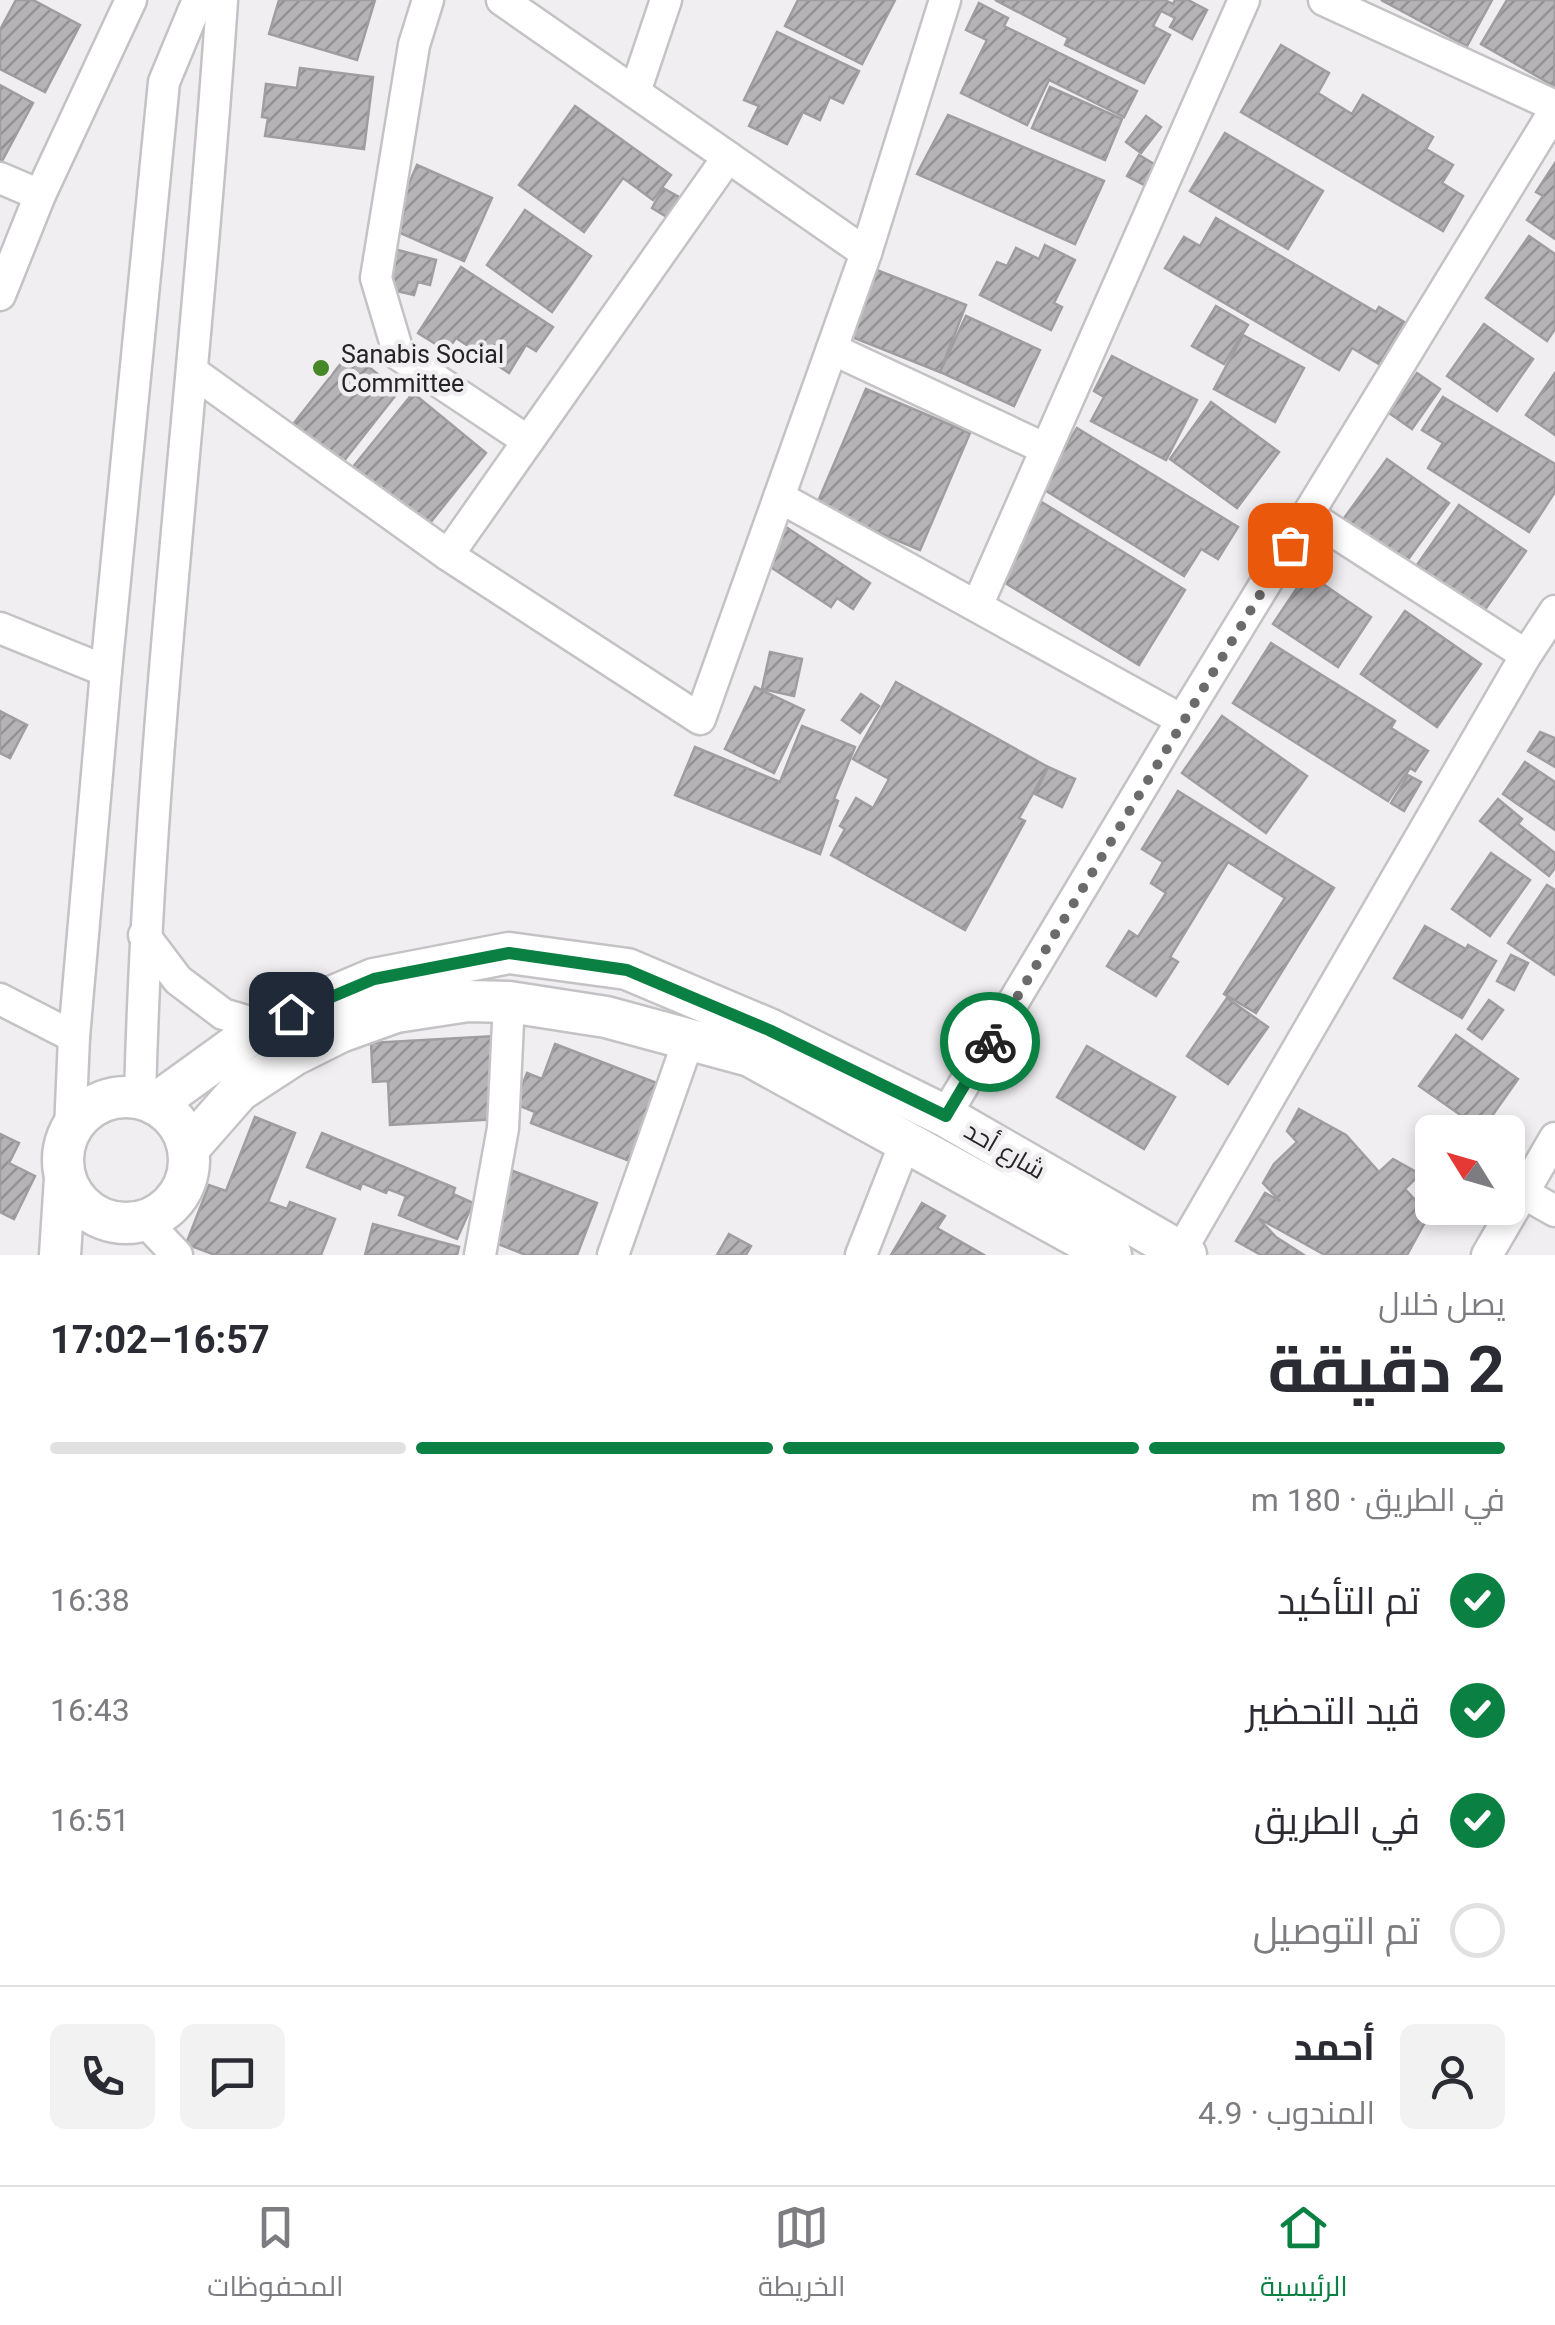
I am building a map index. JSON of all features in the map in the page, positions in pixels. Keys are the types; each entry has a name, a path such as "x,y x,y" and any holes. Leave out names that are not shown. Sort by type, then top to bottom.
{"main road":[{"name":"شارع أحد","path":"148,1101 264,1026 374,979 509,953 627,970 769,1030 946,1116 1183,1253"},
{"name":"شارع أحد","path":"189,1148 239,1092 294,1055 340,1032 396,1012 468,1001 509,1002 606,1017 750,1056 1111,1255"},
{"path":"60,1255 64,1146 70,1130 92,1106 124,1096 148,1101 179,1126 189,1148 187,1174 172,1203 128,1233 82,1206 65,1178"}],"street":[{"path":"0,295 40,195 130,0"},
{"path":"70,1130 74,1037 106,671 164,82 198,0"},
{"path":"148,1101 144,934 194,372 222,0"},
{"path":"428,0 414,45 376,278 399,355 528,441"},
{"path":"502,0 866,253"},
{"path":"635,92 666,0"},
{"path":"194,372 448,555 700,719 866,253 946,0"},
{"path":"977,606 1244,0"},
{"path":"946,1116 1555,108 1324,0"},
{"path":"448,555 728,157"},
{"path":"0,178 40,195"},
{"path":"832,349 1046,449"},
{"path":"779,497 1182,720"},
{"path":"1308,516 1526,655"},
{"path":"1183,1253 1526,655 1555,611"},
{"path":"0,628 106,671"},
{"path":"144,934 178,980 223,1014 264,1026"},
{"path":"0,1000 74,1037"},
{"path":"480,1255 503,1128 509,1002"},
{"path":"613,1255 688,1039"},
{"path":"1555,1138 1525,1194 1555,1211"},
{"path":"861,1255 905,1143"},
{"path":"1487,1255 1506,1225"},
{"path":"128,1233 177,1255"}],"building":[{"path":"16,0 33,0 80,25 45,92 0,69 0,30"},
{"path":"279,0 375,0 357,60 269,34"},
{"path":"798,0 895,0 862,64 785,26"},
{"path":"995,0 1165,0 1173,4 1175,0 1188,0 1207,10 1192,39 1170,27 1175,18 1161,11 1153,26 1170,35 1144,83 1065,45 1068,38"},
{"path":"1381,0 1492,0 1467,46"},
{"path":"1507,0 1555,0 1554,86 1481,44"},
{"path":"979,3 1008,18 1004,26 1137,91 1124,117 1049,80 1027,125 961,93 987,40 966,30"},
{"path":"777,32 859,71 843,103 830,97 820,120 803,112 787,144 749,126 759,106 744,100"},
{"path":"1281,45 1329,73 1318,93 1352,114 1363,95 1433,137 1426,149 1453,165 1442,183 1463,196 1443,231 1241,112"},
{"path":"300,68 373,77 364,149 265,136 268,118 262,117 266,84 297,88"},
{"path":"0,85 33,103 1,163 0,162"},
{"path":"1050,87 1122,119 1105,160 1032,128"},
{"path":"575,106 671,175 653,200 623,178 584,232 519,185"},
{"path":"948,115 1104,181 1075,244 917,174"},
{"path":"1146,116 1161,127 1141,153 1126,142"},
{"path":"1225,133 1323,191 1288,249 1190,191"},
{"path":"1139,155 1159,167 1148,187 1127,176"},
{"path":"1555,163 1555,239 1527,220 1543,196 1536,192"},
{"path":"417,165 492,198 464,261 396,231 404,214 397,211"},
{"path":"663,188 679,197 667,217 652,208"},
{"path":"525,210 591,256 552,312 487,265"},
{"path":"1216,218 1376,312 1379,307 1404,322 1379,364 1352,348 1339,370 1165,268 1184,237 1200,246"},
{"path":"1529,236 1555,254 1555,329 1547,341 1486,298"},
{"path":"1045,245 1075,260 1054,303 1062,307 1051,330 980,295 997,262 1007,266 1016,248 1039,259"},
{"path":"394,249 436,260 430,285 418,282 414,295 384,288"},
{"path":"461,267 553,327 536,351 526,345 509,373 456,338 447,351 418,333"},
{"path":"869,267 966,305 940,372 842,333"},
{"path":"1216,306 1248,325 1224,364 1192,346"},
{"path":"966,316 1040,350 1014,406 940,372"},
{"path":"1484,324 1533,359 1497,411 1447,376"},
{"path":"1243,335 1304,368 1275,422 1214,389"},
{"path":"350,352 399,391 339,467 290,428"},
{"path":"1112,356 1197,400 1166,460 1091,421 1104,397 1094,391"},
{"path":"1417,373 1440,389 1412,429 1389,413"},
{"path":"1555,373 1555,435 1526,415"},
{"path":"866,389 970,433 920,550 816,506"},
{"path":"413,393 486,453 422,533 348,473"},
{"path":"1443,397 1555,464 1555,492 1529,532 1428,468 1443,443 1422,430"},
{"path":"1211,402 1279,452 1237,508 1170,459"},
{"path":"1077,428 1238,527 1218,559 1201,549 1184,576 1040,487"},
{"path":"1387,459 1449,503 1404,565 1342,521"},
{"path":"1040,501 1185,590 1139,665 994,576"},
{"path":"1459,505 1526,551 1484,611 1417,565"},
{"path":"786,527 870,583 853,609 837,598 831,607 763,562"},
{"path":"1307,573 1371,617 1338,667 1273,624"},
{"path":"1405,611 1481,664 1437,727 1361,674"},
{"path":"1271,643 1395,721 1391,728 1428,751 1415,771 1410,768 1388,801 1233,703"},
{"path":"770,652 802,659 794,696 762,689"},
{"path":"896,682 1048,767 1019,818 1025,821 965,930 831,855 845,829 840,826 856,798 873,808 889,779 853,759"},
{"path":"755,687 804,710 774,773 725,749"},
{"path":"861,694 879,706 860,733 842,720"},
{"path":"0,711 27,725 10,758 0,753"},
{"path":"1222,716 1307,776 1266,833 1182,773"},
{"path":"802,726 855,747 834,799 838,801 820,854 675,795 695,747 780,782"},
{"path":"1540,732 1555,738 1555,767 1528,751"},
{"path":"1525,762 1555,782 1555,830 1503,794"},
{"path":"1048,767 1075,779 1062,807 1035,794"},
{"path":"1408,775 1421,782 1404,811 1391,803"},
{"path":"1178,791 1334,888 1256,1013 1224,994 1285,898 1228,862 1170,957 1178,962 1156,996 1107,966 1129,931 1138,937 1166,893 1151,883 1163,862 1142,849"},
{"path":"1498,799 1522,819 1518,824 1555,853 1555,868 1549,876 1480,821"},
{"path":"1491,853 1530,880 1490,936 1452,909"},
{"path":"1547,885 1555,890 1555,975 1508,943"},
{"path":"1425,926 1496,961 1462,1018 1394,978"},
{"path":"1511,955 1528,963 1514,990 1497,981"},
{"path":"1227,998 1268,1027 1228,1084 1187,1056"},
{"path":"1489,1000 1503,1010 1482,1039 1468,1029"},
{"path":"1456,1035 1518,1079 1493,1115 1461,1115 1419,1086"},
{"path":"495,1036 499,1119 390,1125 388,1081 373,1082 371,1043"},
{"path":"555,1044 662,1085 632,1162 531,1123 535,1112 515,1104 527,1073 542,1079"},
{"path":"1087,1046 1175,1097 1144,1149 1057,1097"},
{"path":"1299,1109 1346,1135 1379,1172 1393,1159 1415,1171 1415,1179 1405,1189 1415,1200 1415,1225 1424,1225 1407,1255 1325,1255 1258,1218 1276,1237 1304,1255 1261,1255 1236,1241 1265,1193 1280,1201 1263,1183 1274,1164 1297,1142 1287,1131"},
{"path":"255,1117 295,1133 268,1202 287,1209 290,1202 335,1219 321,1255 215,1255 186,1244 209,1185 226,1191"},
{"path":"322,1133 455,1188 453,1194 473,1203 457,1239 399,1215 406,1196 362,1183 360,1189 307,1167"},
{"path":"0,1134 19,1143 9,1163 35,1176 14,1219 0,1212"},
{"path":"513,1171 597,1203 577,1255 526,1255 493,1242 503,1217 496,1215"},
{"path":"922,1203 945,1216 937,1228 984,1255 891,1255"},
{"path":"373,1224 459,1247 457,1255 365,1255"},
{"path":"729,1234 751,1246 746,1255 717,1255"}],"way so far":[{"path":"990,1042 1290,545"}],"place":[{"name":"Sanabis Social Committee","path":"321,368"}],"route":[{"path":"291,1014 374,979 509,953 627,970 769,1030 946,1116 990,1042"}]}
